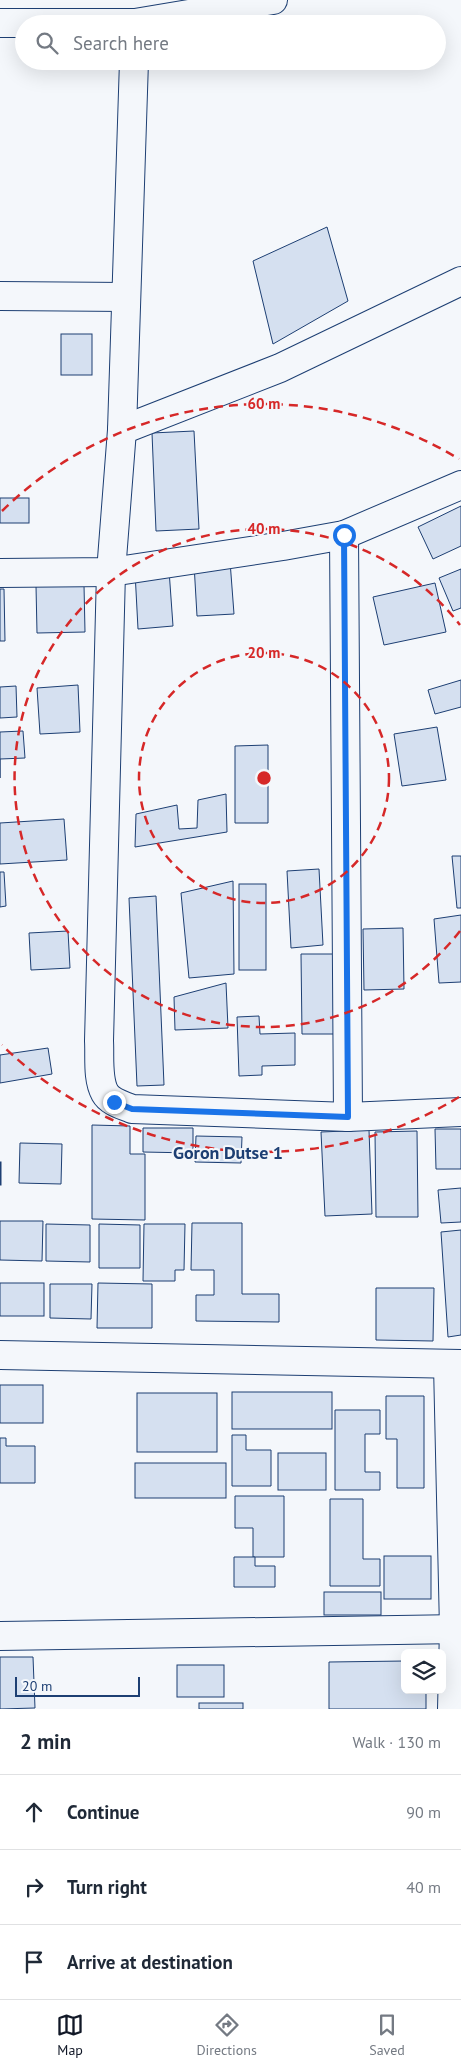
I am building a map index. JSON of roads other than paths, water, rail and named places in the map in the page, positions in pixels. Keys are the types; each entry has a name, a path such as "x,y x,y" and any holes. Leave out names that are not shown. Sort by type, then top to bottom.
{"street":[{"path":"183,15 272,0"},
{"path":"0,24 15,24"},
{"path":"134,70 122,430 112,572 99,1041 101,1075 105,1093 114,1102 132,1109 348,1117 461,1112"},
{"path":"122,430 280,368 461,281"},
{"path":"0,296 126,297"},
{"path":"0,573 112,572 344,535 461,485"},
{"path":"344,535 348,1117"},
{"path":"0,1355 454,1365 457,1629 452,1709"},
{"path":"0,1636 457,1629"}],"district":[{"name":"Goron Dutse 1","path":"228,1153"}]}
